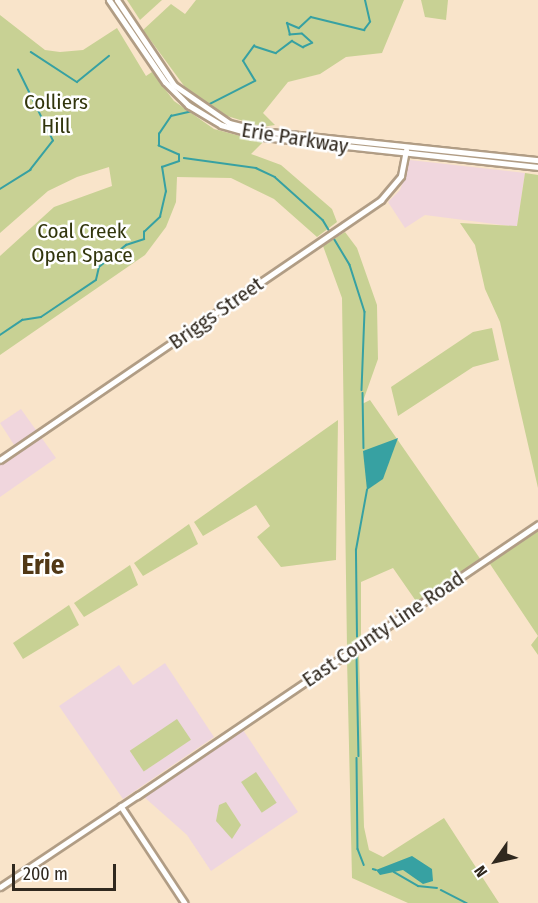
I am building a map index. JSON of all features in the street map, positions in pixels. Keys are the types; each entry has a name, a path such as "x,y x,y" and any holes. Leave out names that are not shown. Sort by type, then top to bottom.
{"main road":[{"name":"Erie Parkway","path":"109,0 181,95 215,119 262,137 538,160"},
{"name":"Erie Parkway","path":"117,0 181,95"},
{"name":"Erie Parkway","path":"406,150 538,167"},
{"name":"East County Line Road","path":"0,887 538,524"}],"street":[{"name":"Briggs Street","path":"0,460 393,189 406,150"},
{"path":"121,806 185,903"}],"shaded area":[{"path":"410,160 525,173 517,227 425,215 405,228 388,202 400,190"},
{"path":"21,409 56,458 0,497 0,464 18,451 0,423"},
{"path":"165,663 214,737 123,799 59,706 119,665 133,685"},
{"path":"241,727 298,812 211,871 187,835 143,796"}],"green space":[{"path":"127,0 162,0 140,20"},
{"path":"196,0 404,0 382,53 346,57 320,74 288,82 263,113 275,125 262,127 224,115 190,94 143,30 171,4 185,14"},
{"path":"421,0 448,0 446,20 425,17"},
{"path":"0,15 45,50 60,52 83,50 117,28 146,76 152,72 174,101 214,129 263,142 251,154 281,165 332,209 337,222 317,237 274,199 231,178 177,177 176,202 166,227 145,255 0,355 0,256 54,207 112,186 109,167 77,177 48,191 0,233"},
{"path":"525,173 538,175 538,488 500,322 485,289 475,245 460,223 517,226"},
{"path":"345,232 357,248 377,305 378,359 362,404 370,400 481,560 418,604 393,568 361,582 361,637 347,647 342,298 323,246"},
{"path":"492,328 499,360 473,367 398,416 391,387 473,332"},
{"path":"338,420 336,560 281,567 257,537 270,526 256,505 203,536 194,522"},
{"path":"189,524 198,544 143,576 134,563"},
{"path":"538,528 538,636 488,561"},
{"path":"130,565 138,585 84,617 74,603"},
{"path":"69,605 79,625 23,659 13,643"},
{"path":"538,636 538,655 531,645"},
{"path":"359,654 364,827 369,850 383,857 444,818 499,903 408,903 352,878 347,658"},
{"path":"177,719 191,740 144,772 130,751"},
{"path":"256,772 277,803 262,813 241,782"},
{"path":"226,802 241,825 232,839 216,821 219,805"}],"water":[{"path":"398,438 383,479 367,490 363,451"},
{"path":"412,856 432,869 433,881 423,884 403,870 380,875 376,870"}],"waterway":[{"path":"208,105 255,81 243,61 254,46 276,53 292,41 303,47 312,43 302,34 290,35 287,23 299,28 311,17 364,30 370,22 365,0"},
{"path":"31,52 77,82 109,56"},
{"path":"0,189 30,170 53,141 18,70"},
{"path":"0,335 22,320 41,317 96,280 99,267 126,245 144,239 144,232 160,217 166,192 162,167 179,161 179,155 159,146 159,134 171,116 192,111"},
{"path":"184,158 256,168 275,177 323,220 350,265 365,312 362,390"},
{"path":"363,393 364,448"},
{"path":"357,637 356,550 367,490"},
{"path":"357,655 359,756"},
{"path":"357,758 358,849 364,865"},
{"path":"394,872 418,886 437,888"},
{"path":"441,890 467,903"}],"district":[{"name":"Erie","path":"43,566"}],"park label":[{"name":"Colliers Hill","path":"56,114"},
{"name":"Coal Creek Open Space","path":"82,243"}]}
